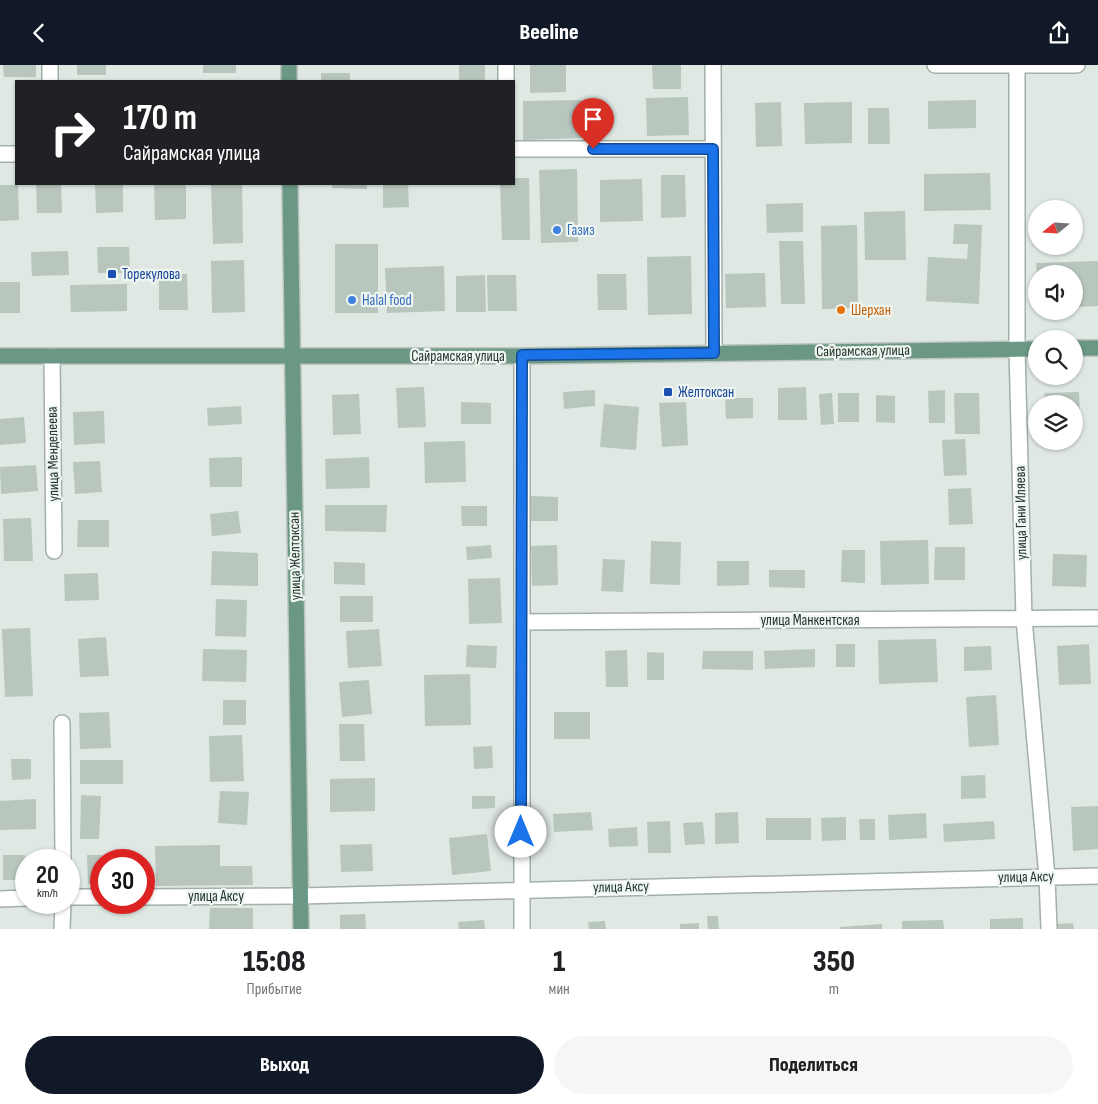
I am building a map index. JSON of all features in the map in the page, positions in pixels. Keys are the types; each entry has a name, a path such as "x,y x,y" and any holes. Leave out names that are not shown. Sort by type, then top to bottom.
{"main road":[{"path":"289,65 289,80"},
{"name":"улица Желтоксан","path":"290,185 300,929"},
{"path":"1083,349 1098,348"},
{"name":"Сайрамская улица","path":"0,356 522,355 1028,349"}],"street":[{"path":"50,65 50,80"},
{"path":"506,65 506,80"},
{"path":"713,65 714,353"},
{"path":"935,65 1077,65"},
{"name":"улица Гани Иляева","path":"1017,65 1017,349 1024,619 1047,877 1049,929"},
{"path":"515,149 713,149"},
{"path":"0,154 15,154"},
{"path":"522,355 522,929"},
{"name":"улица Менделеева","path":"52,356 54,551"},
{"name":"улица Манкентская","path":"522,622 1098,618"},
{"path":"62,723 62,849"},
{"name":"улица Аксу","path":"155,897 300,896 1098,876"},
{"path":"0,899 15,898"},
{"path":"62,914 62,929"}],"building":[{"path":"3,65 36,65 36,77 4,77"},
{"path":"77,65 106,65 106,75 77,75"},
{"path":"203,65 236,65 236,73 203,73"},
{"path":"459,65 485,65 485,80 459,80"},
{"path":"530,65 566,65 566,92 530,93"},
{"path":"652,65 681,65 681,89 653,89"},
{"path":"321,73 350,73 350,80 321,80"},
{"path":"688,97 689,135 647,136 646,98"},
{"path":"581,100 582,138 523,140 523,101"},
{"path":"976,100 976,128 928,129 928,101"},
{"path":"781,102 782,146 756,147 755,103"},
{"path":"852,102 852,143 805,144 804,103"},
{"path":"868,108 889,108 890,144 868,144"},
{"path":"577,169 578,242 541,243 539,170"},
{"path":"990,173 991,210 924,211 924,174"},
{"path":"661,175 685,175 686,217 661,218"},
{"path":"515,178 529,178 530,240 502,240 500,185 515,185"},
{"path":"642,179 643,221 600,222 600,180"},
{"path":"0,185 18,185 19,220 0,221"},
{"path":"36,185 61,185 62,213 37,213"},
{"path":"95,185 123,185 123,212 96,213"},
{"path":"154,185 186,185 186,219 155,220"},
{"path":"211,185 242,185 243,243 213,244"},
{"path":"332,185 367,185 367,189 332,188"},
{"path":"383,185 408,185 409,207 383,208"},
{"path":"803,203 803,232 767,233 766,204"},
{"path":"905,211 906,260 865,260 864,212"},
{"path":"954,224 982,225 979,304 926,301 928,257 967,259 968,244 953,244"},
{"path":"857,225 858,308 822,309 821,226"},
{"path":"779,241 803,241 805,304 781,304"},
{"path":"335,244 378,244 378,313 335,313"},
{"path":"97,247 129,247 130,273 98,273"},
{"path":"68,251 69,275 32,276 31,252"},
{"path":"691,256 692,314 648,315 647,257"},
{"path":"244,260 245,312 212,313 211,261"},
{"path":"1098,261 1098,306 1083,307 1083,265 1036,265 1036,263"},
{"path":"444,266 445,311 387,313 385,268"},
{"path":"765,273 766,307 726,308 725,274"},
{"path":"159,274 187,274 188,310 159,310"},
{"path":"597,274 626,274 627,310 598,310"},
{"path":"485,275 486,312 456,312 456,276"},
{"path":"487,275 516,275 517,311 488,311"},
{"path":"0,282 20,282 20,313 0,313"},
{"path":"127,284 127,311 71,312 70,285"},
{"path":"424,387 426,427 398,428 396,388"},
{"path":"806,387 807,420 778,420 778,388"},
{"path":"595,390 595,406 564,409 563,392"},
{"path":"945,390 945,423 929,423 928,391"},
{"path":"1079,392 1079,395 1044,395 1044,393"},
{"path":"832,393 834,424 821,425 819,394"},
{"path":"838,393 859,393 859,422 838,422"},
{"path":"954,393 979,393 980,434 955,434"},
{"path":"359,394 361,434 333,435 332,395"},
{"path":"876,395 895,396 895,423 876,422"},
{"path":"725,398 753,398 753,418 726,419"},
{"path":"461,402 491,403 491,424 461,424"},
{"path":"686,402 688,445 662,447 659,403"},
{"path":"604,404 639,407 636,450 600,447"},
{"path":"241,406 242,424 208,426 207,408"},
{"path":"104,411 105,443 74,445 73,412"},
{"path":"24,417 26,443 0,445 0,419"},
{"path":"965,439 967,475 944,476 942,440"},
{"path":"465,441 466,482 425,483 424,442"},
{"path":"242,457 242,487 210,487 209,458"},
{"path":"369,457 370,488 326,489 325,459"},
{"path":"100,461 102,492 75,494 73,462"},
{"path":"36,465 38,491 1,494 0,467"},
{"path":"971,488 973,524 949,525 948,489"},
{"path":"530,496 558,497 558,521 530,521"},
{"path":"325,505 387,505 386,532 325,531"},
{"path":"461,506 487,506 487,526 462,526"},
{"path":"238,511 241,533 212,536 210,514"},
{"path":"31,518 33,561 4,561 3,519"},
{"path":"78,520 109,520 109,547 77,547"},
{"path":"928,540 929,584 881,585 880,541"},
{"path":"651,541 681,542 680,585 650,584"},
{"path":"491,545 492,558 467,560 466,547"},
{"path":"557,545 558,585 532,586 531,546"},
{"path":"935,547 965,547 965,580 934,580"},
{"path":"842,550 865,550 865,583 841,582"},
{"path":"212,551 258,553 258,586 211,585"},
{"path":"1053,554 1087,555 1086,587 1052,586"},
{"path":"603,559 625,560 623,592 601,591"},
{"path":"717,561 749,561 749,585 717,586"},
{"path":"334,562 365,563 365,585 334,584"},
{"path":"769,570 805,570 805,588 769,587"},
{"path":"98,573 99,600 65,601 64,574"},
{"path":"500,578 502,623 469,624 468,579"},
{"path":"340,596 373,596 373,622 340,622"},
{"path":"216,599 247,600 246,637 215,636"},
{"path":"30,628 33,696 5,697 2,629"},
{"path":"379,629 382,666 348,668 346,631"},
{"path":"106,637 109,676 80,677 78,639"},
{"path":"936,639 938,682 879,684 878,640"},
{"path":"836,644 855,644 855,667 836,667"},
{"path":"1089,644 1091,684 1059,685 1057,646"},
{"path":"467,645 497,646 496,668 466,667"},
{"path":"991,646 992,670 964,671 964,647"},
{"path":"203,649 247,650 246,682 202,681"},
{"path":"815,649 815,667 765,669 764,651"},
{"path":"627,650 628,687 606,687 605,651"},
{"path":"703,651 753,651 753,670 702,669"},
{"path":"647,652 664,653 664,680 647,680"},
{"path":"470,674 471,725 425,726 424,675"},
{"path":"369,680 372,714 342,717 339,682"},
{"path":"996,695 999,745 969,747 966,697"},
{"path":"223,700 246,700 246,725 223,725"},
{"path":"109,712 111,748 80,749 79,713"},
{"path":"554,712 590,712 590,739 554,739"},
{"path":"339,724 364,724 365,761 340,761"},
{"path":"242,735 244,781 210,782 209,736"},
{"path":"492,746 493,768 474,769 473,747"},
{"path":"11,759 31,759 31,779 12,780"},
{"path":"80,760 123,760 123,784 80,784"},
{"path":"985,775 986,798 961,799 961,776"},
{"path":"375,778 375,811 330,812 330,779"},
{"path":"220,791 249,792 247,825 218,823"},
{"path":"81,795 101,796 99,839 80,839"},
{"path":"472,796 495,796 495,808 472,809"},
{"path":"36,799 36,829 0,830 0,801"},
{"path":"1098,806 1098,849 1073,851 1071,807"},
{"path":"591,812 593,830 554,832 553,814"},
{"path":"738,812 739,843 715,844 715,813"},
{"path":"926,813 927,838 889,840 888,815"},
{"path":"846,817 846,840 822,841 821,818"},
{"path":"766,818 811,818 811,840 766,840"},
{"path":"859,819 875,819 875,840 860,840"},
{"path":"670,821 671,853 648,853 647,822"},
{"path":"994,821 995,839 944,842 943,824"},
{"path":"703,822 705,844 685,845 683,823"},
{"path":"637,827 638,846 609,847 608,829"},
{"path":"487,834 491,871 452,875 449,838"},
{"path":"372,844 373,871 341,872 340,845"},
{"path":"220,845 220,866 252,866 253,885 156,886 155,846"},
{"path":"3,855 15,855 15,880 3,880"},
{"path":"87,855 90,855 90,884 88,884"},
{"path":"210,908 253,908 253,929 209,929"},
{"path":"365,914 366,929 340,929 340,915"},
{"path":"707,916 718,916 719,929 708,929"},
{"path":"1023,918 1023,929 990,929 990,919"},
{"path":"484,920 485,929 459,929 458,922"},
{"path":"943,920 944,929 902,929 902,921"},
{"path":"605,921 606,929 589,929 588,922"},
{"path":"699,923 699,929 680,929 680,924"},
{"path":"1073,923 1074,929 1057,929 1056,924"},
{"path":"882,924 882,929 840,929 840,927"}],"place":[{"name":"Газиз","path":"557,230"},
{"name":"Торекулова","path":"112,274"},
{"name":"Halal food","path":"352,300"},
{"name":"Шерхан","path":"841,310"},
{"name":"Желтоксан","path":"668,392"}],"route":[{"path":"521,832 522,355 714,353 713,149 593,149"}]}
